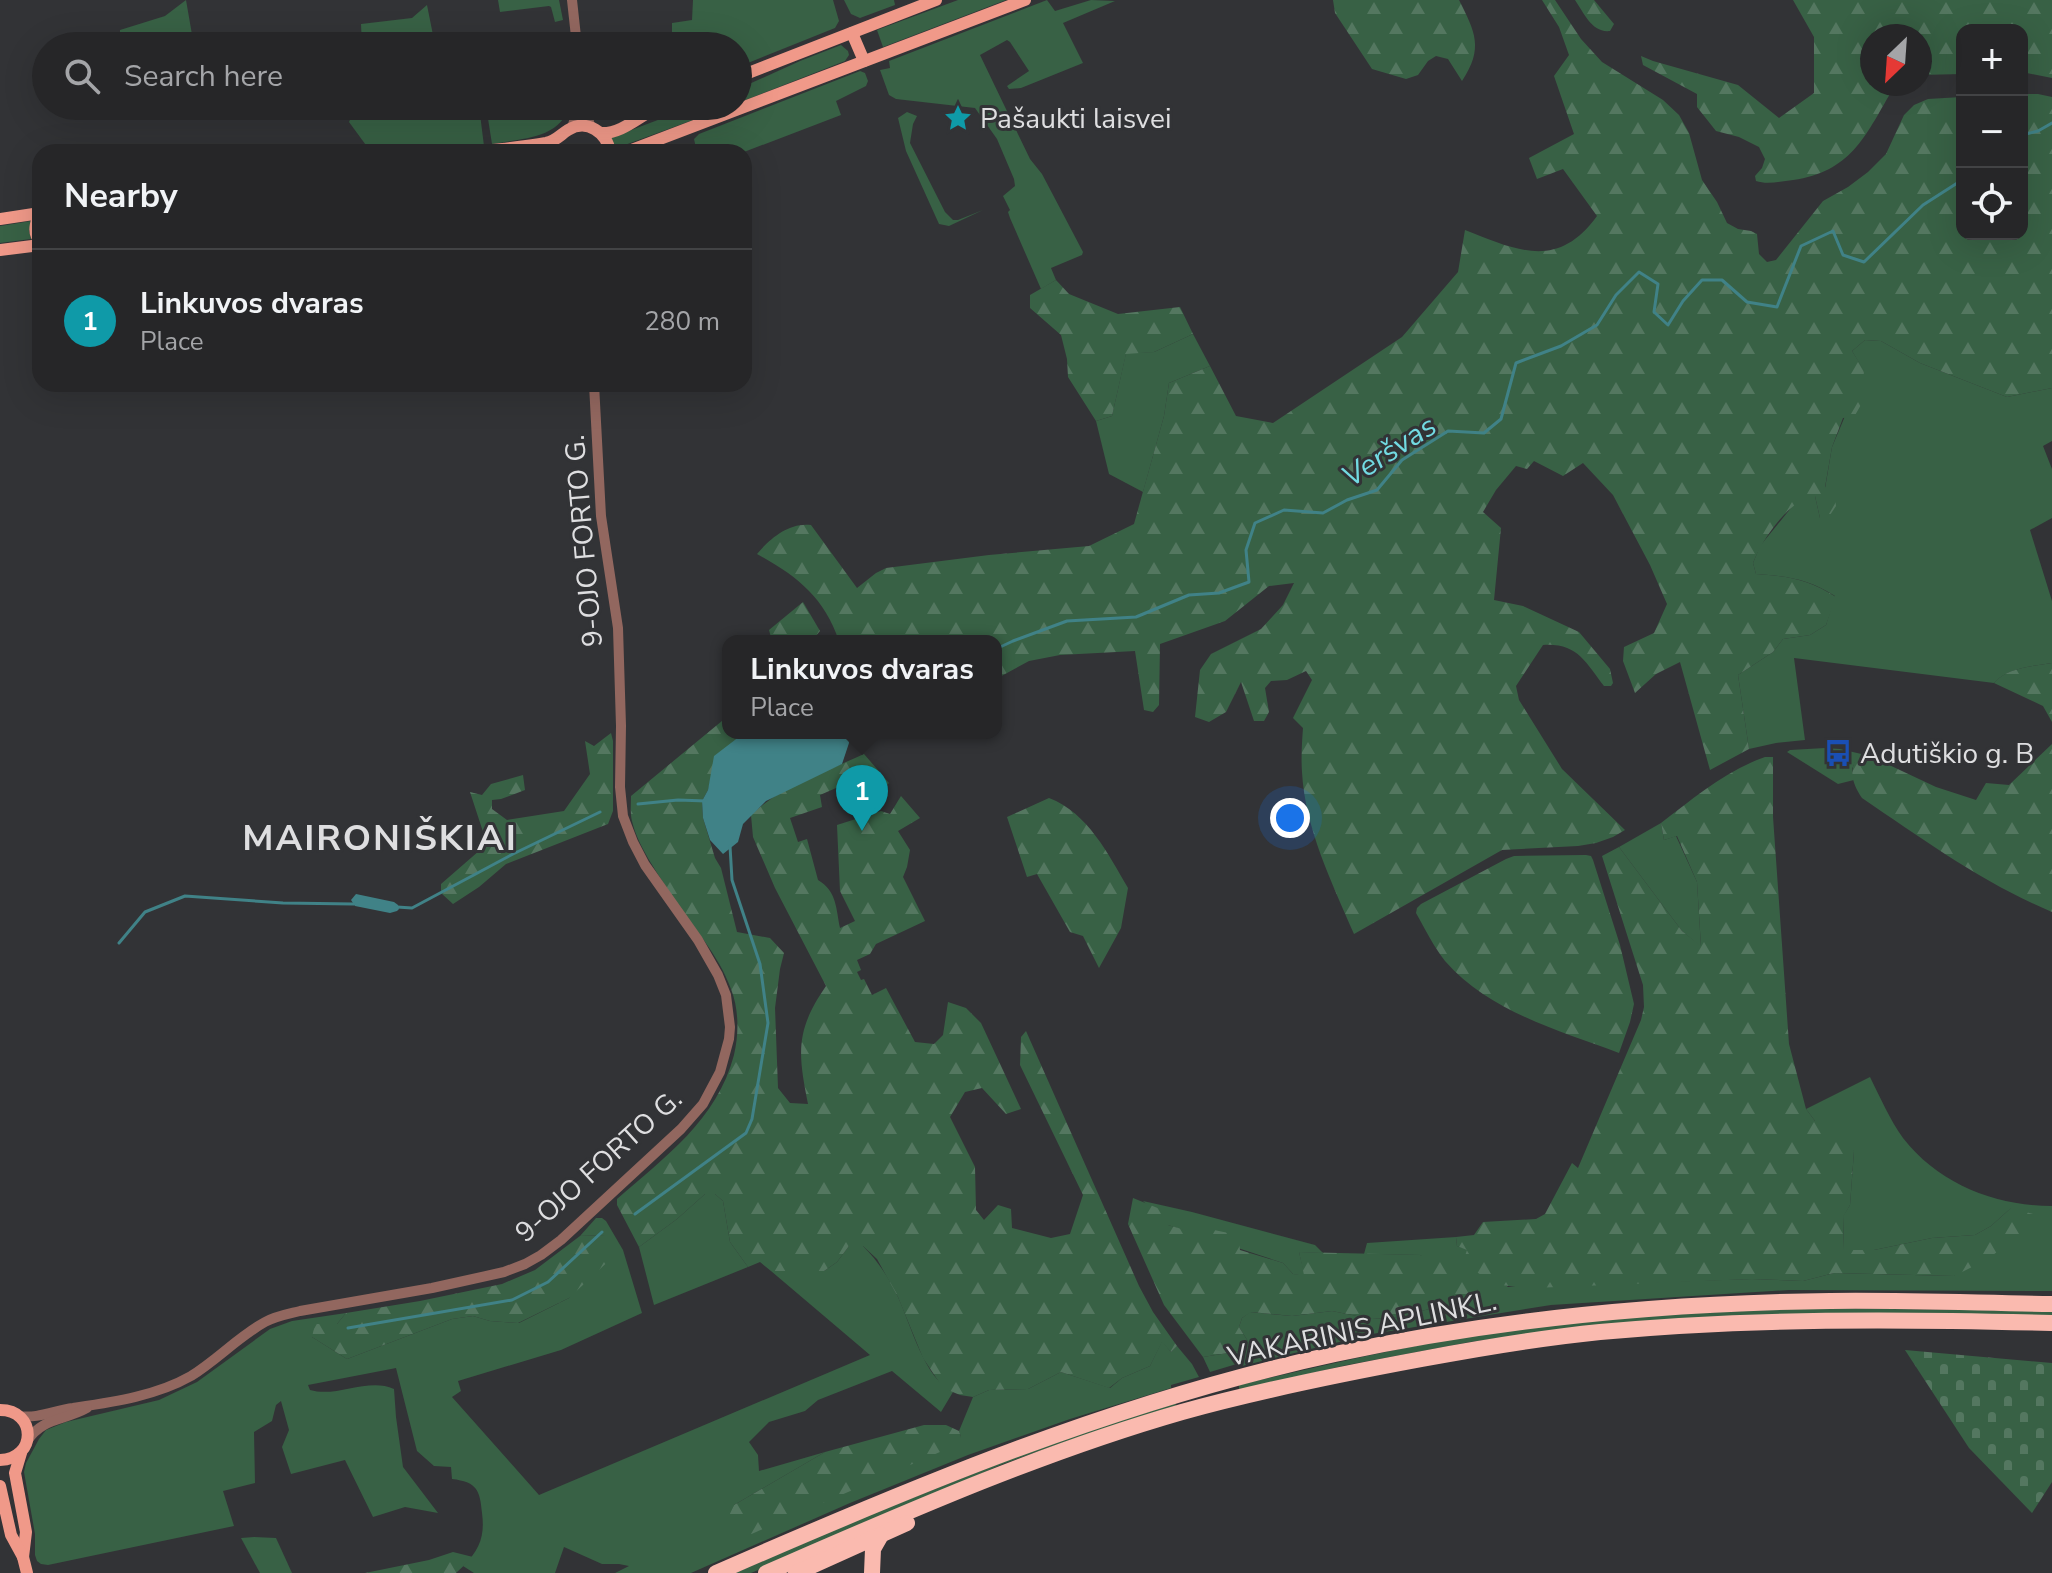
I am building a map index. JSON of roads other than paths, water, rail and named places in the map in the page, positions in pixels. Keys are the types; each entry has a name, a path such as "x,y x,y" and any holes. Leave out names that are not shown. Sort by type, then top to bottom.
{"highway":[{"name":"VAKARINIS APLINKL.","path":"716,1573 970,1465 1086,1423 1174,1396 1336,1354 1506,1324 1678,1307 1829,1301 2052,1304"},
{"name":"VAKARINIS APLINKL.","path":"766,1573 1019,1466 1178,1413 1343,1373 1482,1348 1598,1332 1683,1326 1836,1321 2052,1323"},
{"path":"796,1573 943,1506 1019,1466"},
{"path":"872,1573 873,1549 881,1535"},
{"path":"841,1552 858,1559 872,1573"}],"main road":[{"path":"752,72 936,0"},
{"path":"752,104 1025,0"},
{"path":"852,33 864,61"},
{"path":"536,144 551,142 567,132 595,130 609,133 636,120"},
{"path":"647,144 710,120"},
{"path":"595,130 608,144"},
{"path":"560,144 567,132"},
{"path":"0,219 32,214"},
{"path":"0,250 32,244"},
{"path":"0,1410 12,1411 27,1427 15,1473 26,1532 23,1557"},
{"path":"0,1460 8,1460 24,1447"},
{"path":"0,1486 11,1535 23,1557 27,1573"}],"street":[{"path":"572,0 575,32"},
{"path":"567,132 574,120"},
{"path":"591,120 595,130"},
{"name":"9-OJO FORTO G.","path":"19,1416 35,1417 156,1391 184,1379 252,1330 281,1316 472,1280 525,1264 561,1240 681,1129 712,1089 729,1039 726,995 698,940 645,865 623,816 618,628 601,516 594,392"},
{"name":"9-OJO FORTO G.","path":"24,1447 32,1433 43,1424 88,1407"}],"water":[{"path":"736,739 849,739 842,764 766,801 743,824 738,842 723,854 710,840 703,818 702,801 708,790 714,756"},
{"path":"356,894 394,902 399,909 390,913 355,906 351,900"}],"waterway":[{"name":"Veršvas","path":"2028,134 2052,123"},
{"name":"Veršvas","path":"1002,646 1067,621 1136,617 1189,595 1219,593 1249,582 1246,550 1255,523 1284,510 1323,513 1347,500 1377,490 1402,460 1448,431 1484,433 1501,419 1516,363 1561,346 1597,325 1616,295 1639,272 1658,284 1654,312 1668,325 1683,301 1702,280 1722,280 1747,302 1777,307 1801,246 1833,231 1843,255 1864,262 1923,205 1956,184"},
{"path":"638,804 706,801"},
{"path":"397,907 412,908 600,812"},
{"path":"635,1214 746,1133 752,1119 768,1023 760,964 732,880 730,846"},
{"path":"119,943 145,912 185,896 354,904"},
{"path":"348,1328 512,1300 548,1282 602,1232"}],"place":[{"name":"Pašaukti laisvei","path":"958,118"},
{"name":"Adutiškio g. B","path":"1838,753"},
{"name":"Linkuvos dvaras","path":"862,831"}],"district":[{"name":"MAIRONIŠKIAI","path":"380,837"}]}
